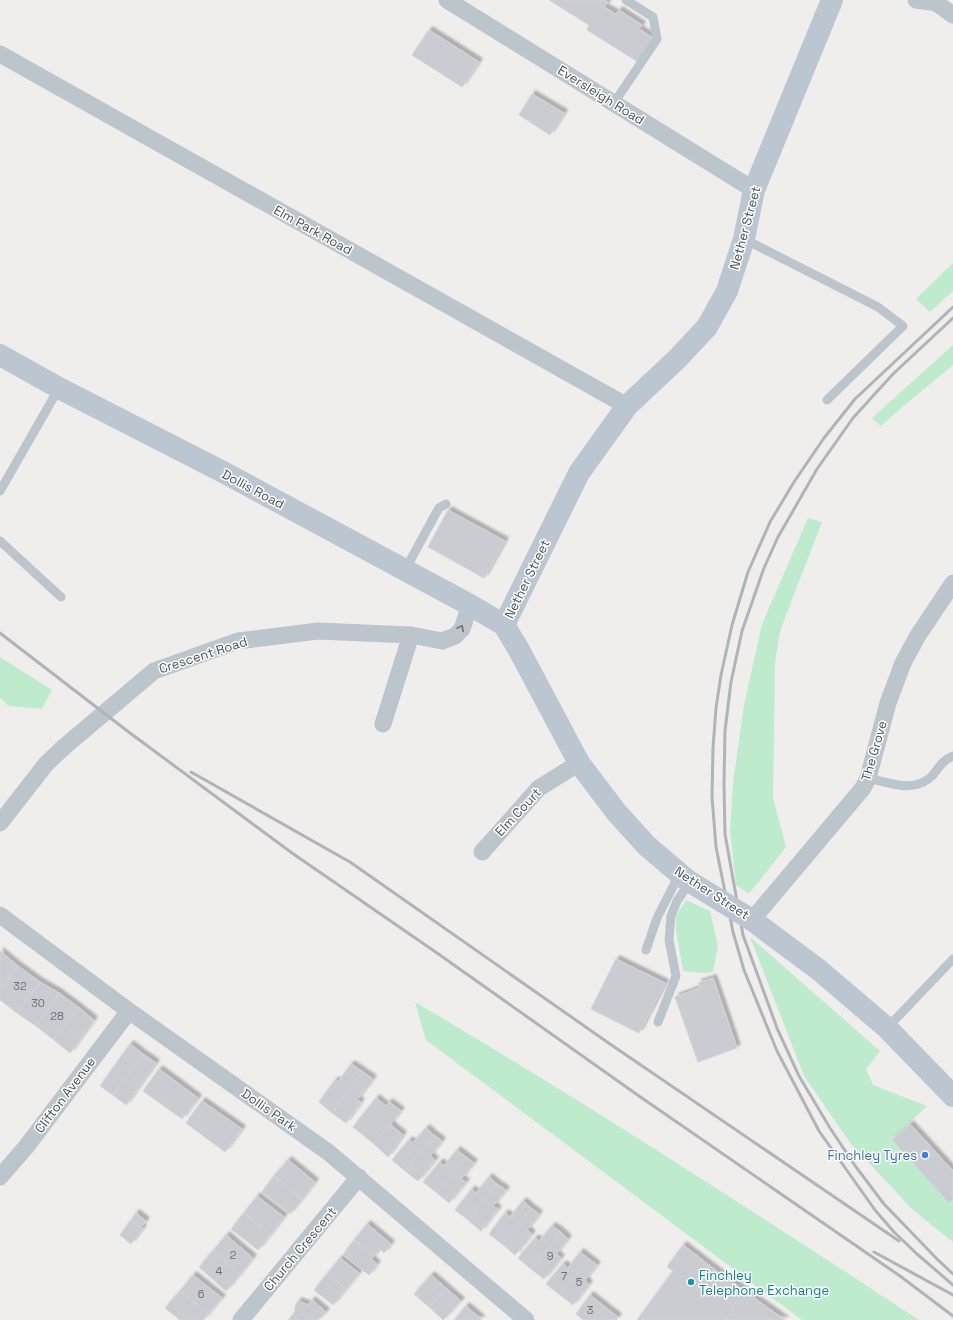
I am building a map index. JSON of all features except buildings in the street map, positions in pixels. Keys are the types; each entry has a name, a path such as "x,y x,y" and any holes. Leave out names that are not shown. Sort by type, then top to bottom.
{"main road":[{"name":"Nether Street","path":"832,0 754,190 744,239 727,291 707,327 678,358 627,406 579,473 504,625 519,650 579,764 617,812 647,846 685,879 752,920 820,970 887,1028 953,1096"},
{"name":"Dollis Road","path":"0,355 59,388 223,472 470,605 504,625"}],"street":[{"name":"Eversleigh Road","path":"447,0 754,190"},
{"path":"916,0 934,2 953,15"},
{"name":"Elm Park Road","path":"0,54 627,406"},
{"name":"The Grove","path":"752,920 863,788 868,778 888,703 903,662 917,637 953,583"},
{"name":"Crescent Road","path":"0,823 46,764 154,671 238,641 318,631 411,635 442,641 456,636 462,629 470,605"},
{"path":"383,724 411,635"},
{"name":"Elm Court","path":"482,852 539,788 579,764"},
{"name":"Dollis Park","path":"0,915 129,1011 328,1152 526,1320"},
{"name":"Clifton Avenue","path":"0,1177 26,1147 129,1011"},
{"name":"Church Crescent","path":"241,1320 359,1177"}],"lane":[{"path":"614,103 657,39 653,17 626,0"},
{"path":"744,239 878,307 903,326 827,400"},
{"path":"0,490 59,388"},
{"path":"405,570 439,508 446,504"},
{"path":"0,541 61,597"},
{"path":"868,778 905,786 915,786 922,784 930,777 940,764 947,758 953,756"},
{"path":"646,950 657,918 685,879"},
{"path":"658,1022 676,976 669,940 671,916 685,879"},
{"path":"887,1028 953,959"}],"green space":[{"path":"953,263 953,291 930,312 916,299"},
{"path":"953,345 953,365 881,426 872,418"},
{"path":"808,518 822,522 780,631 775,663 773,798 786,847 749,894 736,885 730,832 733,783 744,705 762,624"},
{"path":"0,657 52,690 42,709 9,706 0,698"},
{"path":"686,900 710,911 718,946 713,972 701,973 683,971 676,931 676,916"},
{"path":"750,937 880,1051 866,1069 873,1085 927,1106 891,1140 949,1203 953,1200 953,1242 913,1210 851,1144 804,1076"},
{"path":"415,1002 543,1079 669,1158 919,1320 802,1320 426,1040"}],"railway":[{"path":"953,307 855,399 824,438 794,482 770,522 748,572 732,625 721,675 716,708 713,748 712,797 716,847 733,932 744,970 777,1051 819,1131 875,1210 894,1232 953,1285"},
{"path":"953,318 893,374 853,418 817,469 778,537 764,568 742,631 731,682 725,731 724,784 725,834 743,935 777,1028 799,1076 830,1128 856,1167 884,1204 953,1274"},
{"path":"0,633 130,733 292,853 437,953 639,1096 900,1276 953,1316"},
{"path":"191,772 350,862 610,1044 899,1241"},
{"path":"874,1252 953,1295"}],"place":[{"name":"Finchley Tyres","path":"925,1155"},
{"name":"Finchley Telephone Exchange","path":"691,1282"}]}
